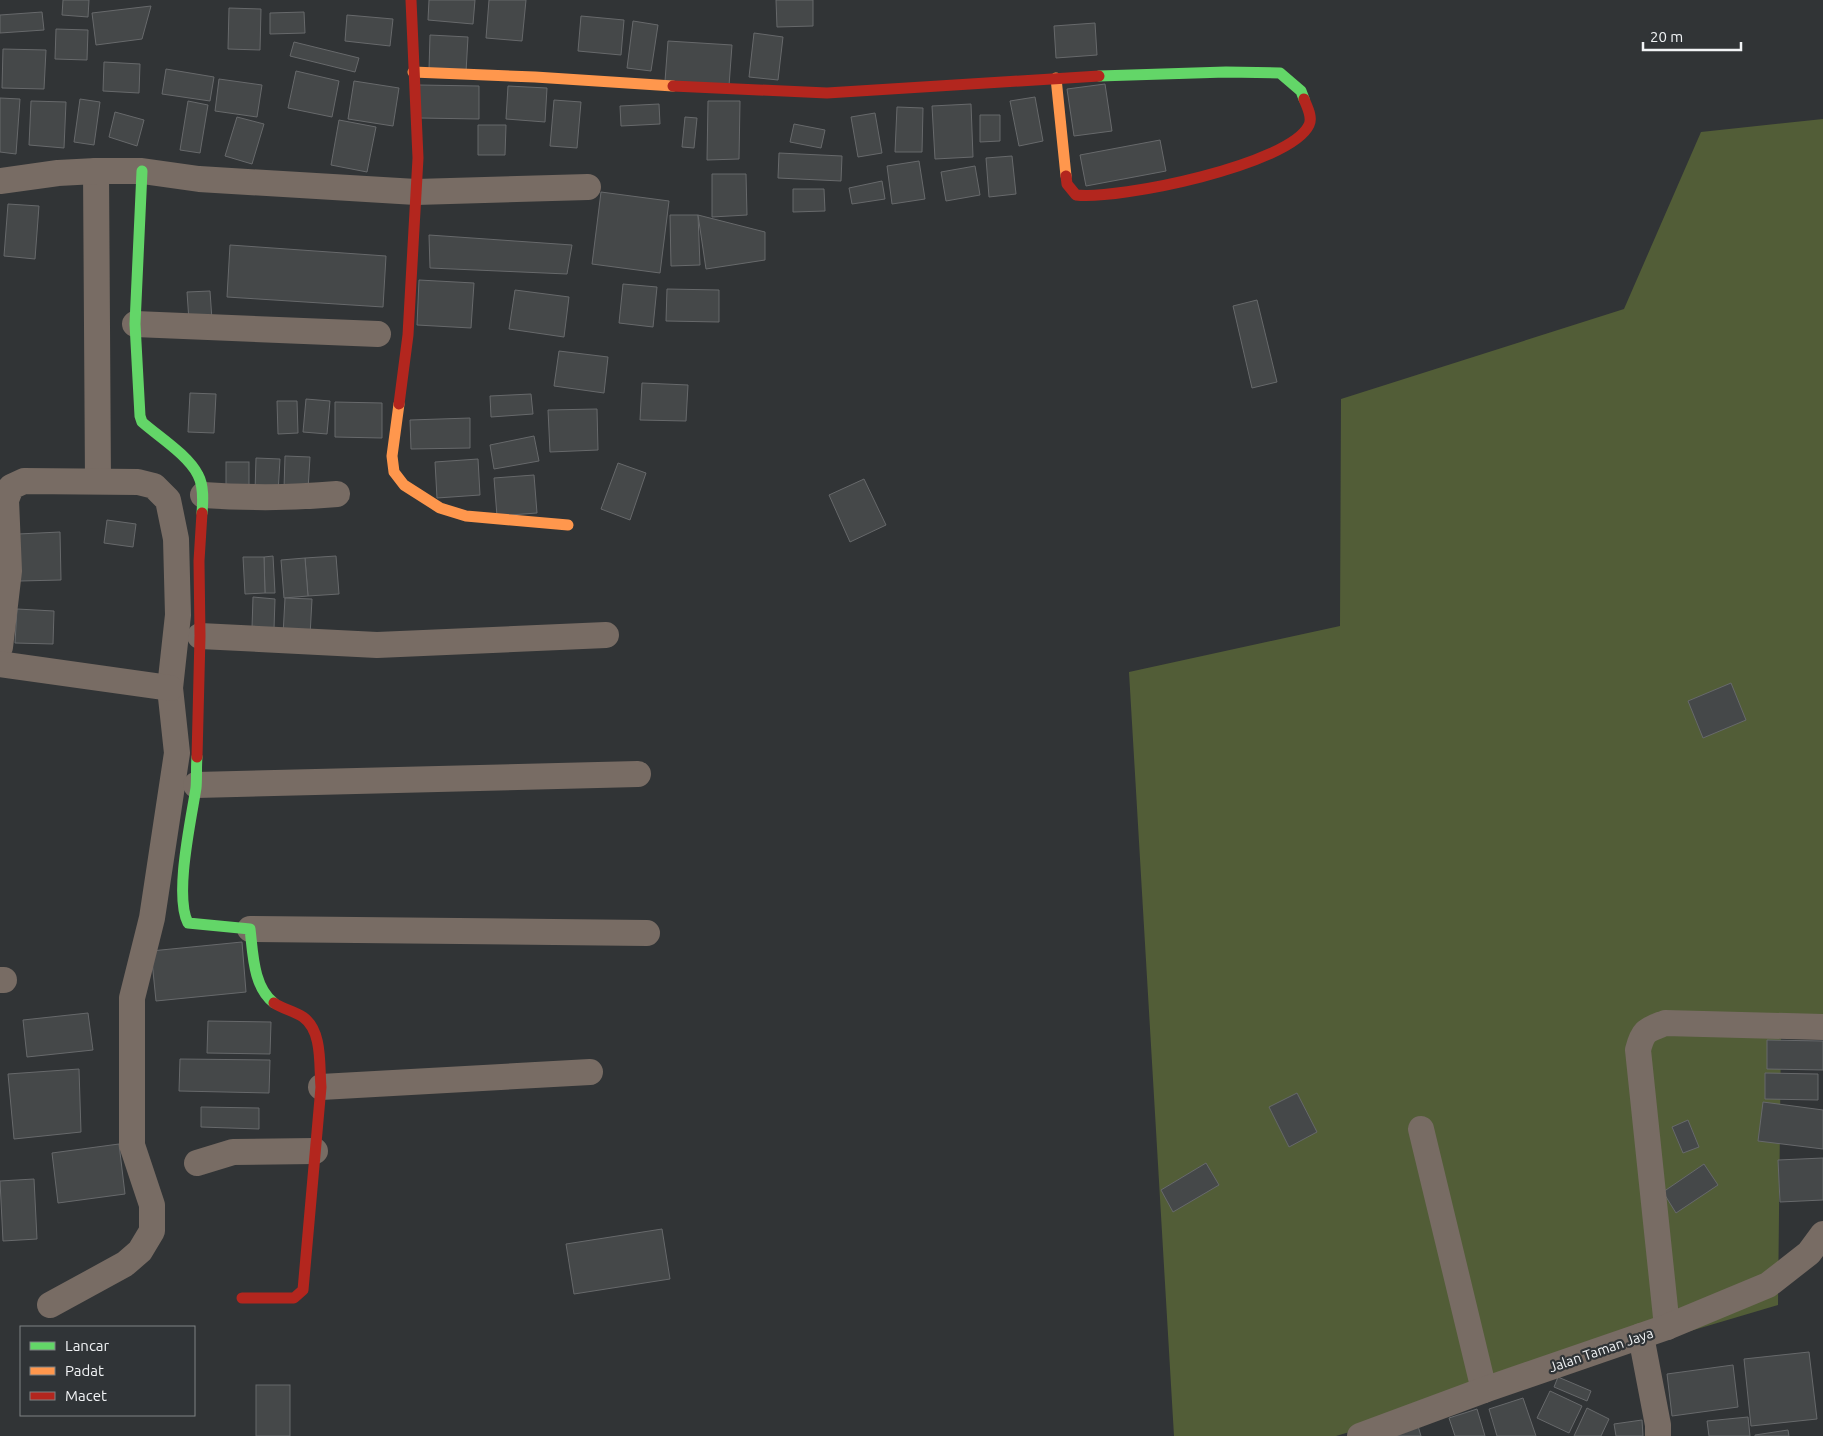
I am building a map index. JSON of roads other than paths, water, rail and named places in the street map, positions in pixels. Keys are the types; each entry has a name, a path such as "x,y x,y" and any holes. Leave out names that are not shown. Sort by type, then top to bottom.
{"street":[{"path":"411,0 418,158 408,335 392,456 394,472 404,485 440,508 466,516 568,526"},
{"path":"413,72 827,93 1056,78 1226,72 1280,73 1301,91 1310,116 1309,125 1292,142 1258,158 1201,176 1156,187 1110,195 1090,197 1076,195 1067,184 1056,78"},
{"path":"96,171 98,481"},
{"path":"142,171 135,324 140,416 142,422 188,462 199,476 204,495 199,561 200,636 196,785 182,888 185,917 188,924 250,929 647,932"},
{"path":"0,181 58,173 142,171 199,179 416,192 588,187"},
{"path":"135,324 378,334"},
{"path":"0,647 9,571 6,500 10,487 24,481 138,482 154,486 168,500 176,539 178,615 170,688 176,753 152,918 132,998 132,1145 152,1205 152,1231 140,1251 125,1264 50,1305"},
{"path":"204,495 304,497 337,494"},
{"path":"200,636 377,644 606,635"},
{"path":"0,664 170,688"},
{"path":"196,785 638,774"},
{"path":"242,1298 294,1298 303,1290 321,1087 316,1039 310,1024 304,1018 269,1000 261,987 250,929"},
{"path":"1666,1327 1638,1050 1641,1037 1647,1030 1665,1024 1823,1028"},
{"path":"321,1087 590,1072"},
{"path":"1421,1129 1484,1390"},
{"path":"197,1163 233,1152 315,1152"},
{"name":"Jalan Taman Jaya","path":"1360,1436 1484,1390 1666,1327 1768,1285 1809,1253 1823,1234"},
{"path":"1641,1336 1658,1425 1658,1436"}]}
